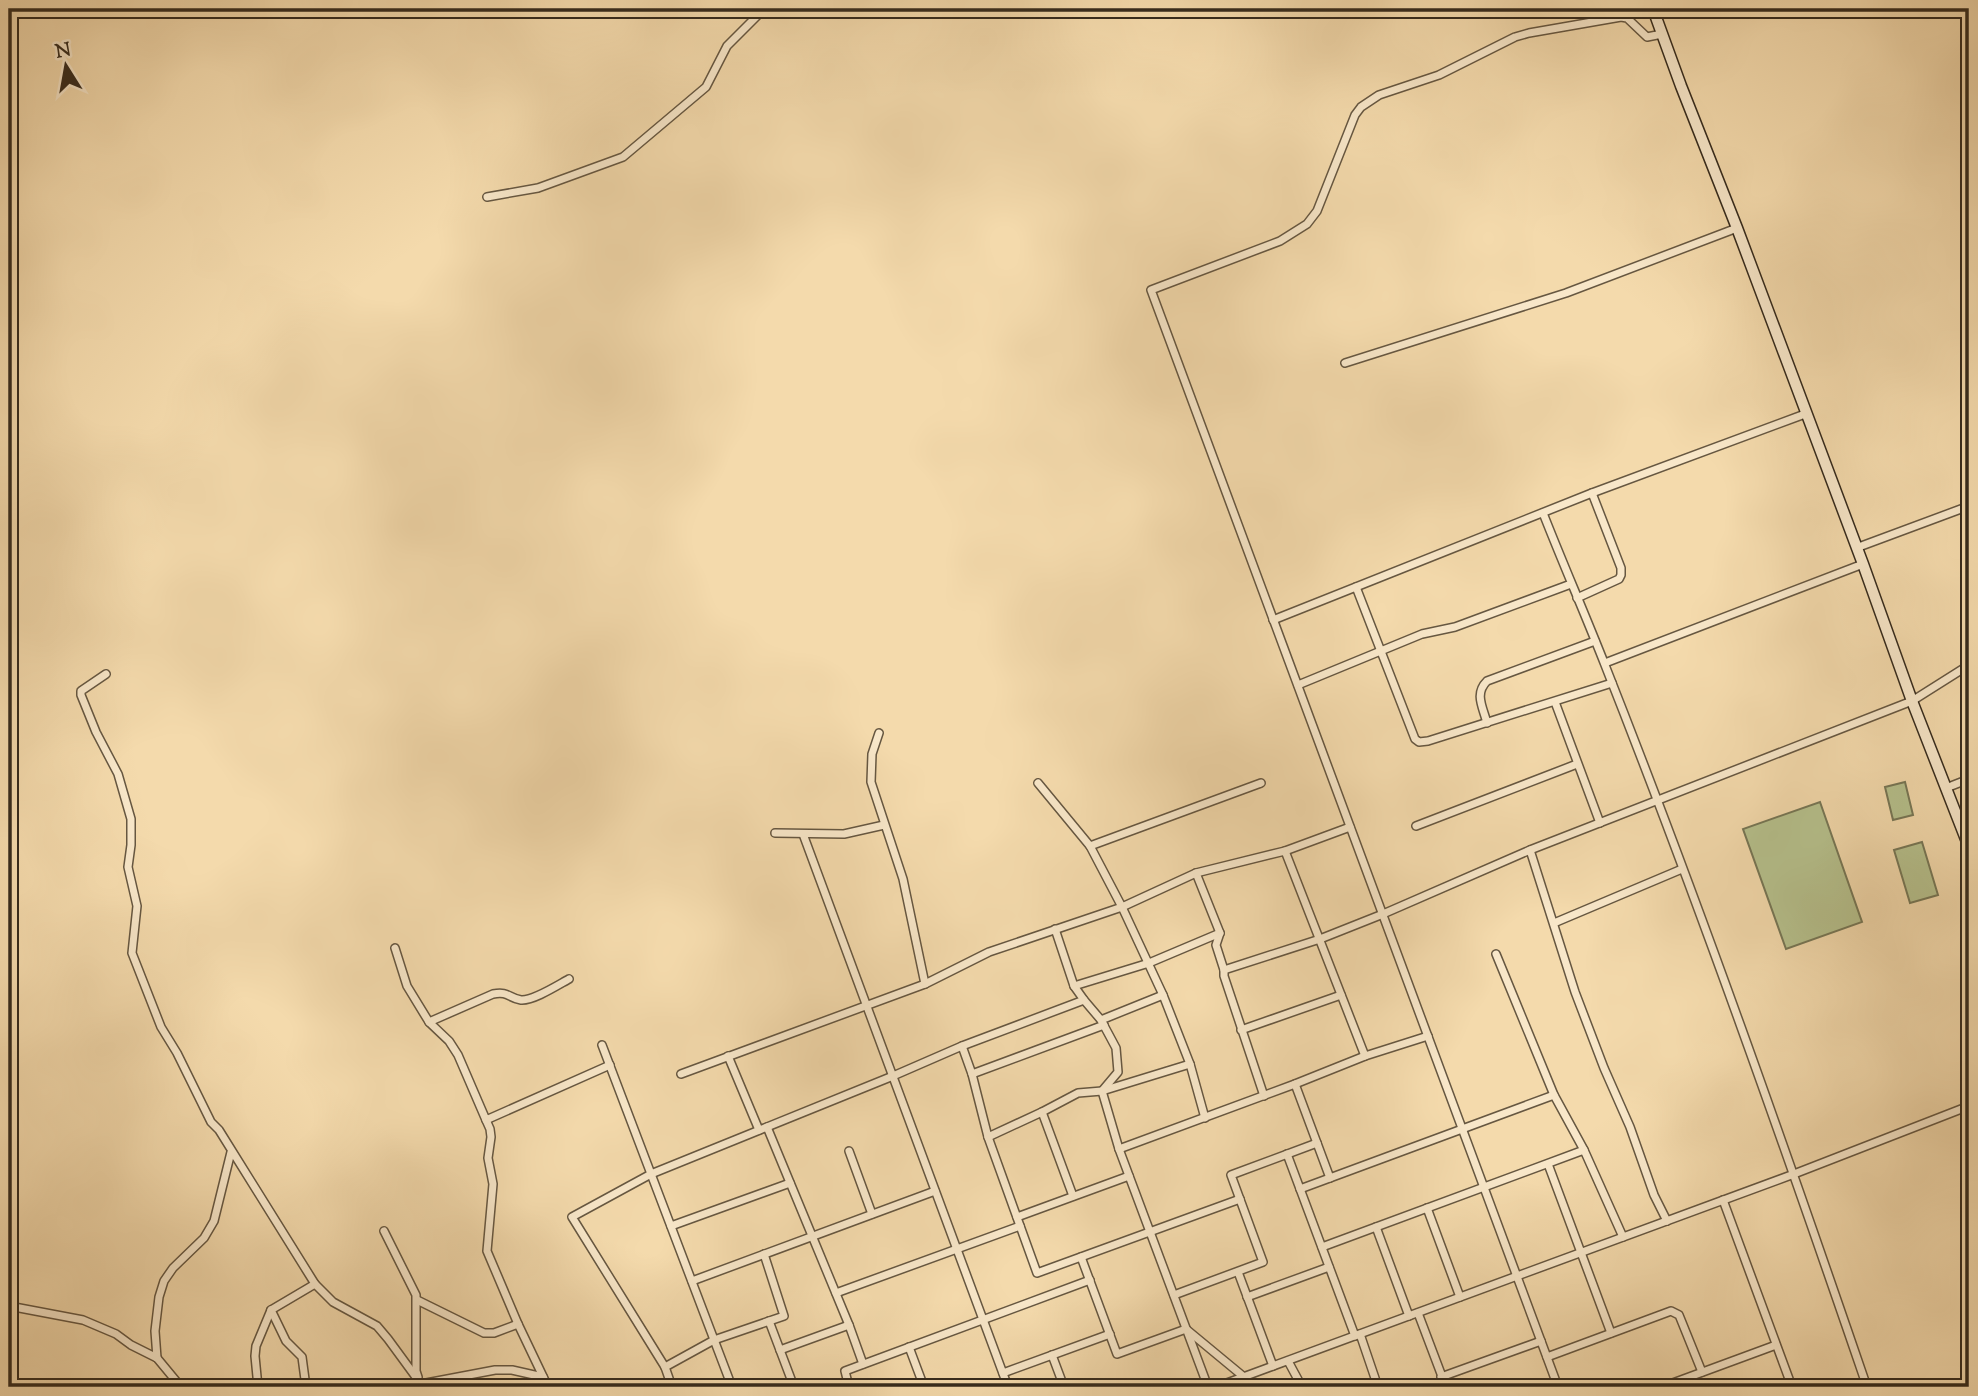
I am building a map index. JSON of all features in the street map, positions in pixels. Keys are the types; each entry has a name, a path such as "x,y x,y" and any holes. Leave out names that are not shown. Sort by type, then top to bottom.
{"main road":[{"path":"1653,9 1969,847"}],"street":[{"path":"487,197 538,188 623,157 706,87 727,46 764,9"},
{"path":"1558,1387 1151,290 1265,248 1294,234 1307,224 1317,211 1355,115 1368,100 1440,75 1515,37 1529,33 1621,17 1628,18 1647,37 1662,34"},
{"path":"1345,363 1566,293 1737,229"},
{"path":"1273,620 1592,493 1805,414"},
{"path":"1577,598 1619,579 1621,575 1621,568 1592,493"},
{"path":"1856,548 1969,506"},
{"path":"1543,513 1605,663 1657,801 1794,1174 1867,1387"},
{"path":"1605,663 1863,564"},
{"path":"1298,685 1422,635 1455,627 1571,584"},
{"path":"1356,587 1415,739 1419,742 1612,683"},
{"path":"1487,723 1479,693 1487,681 1595,640"},
{"path":"1224,970 1383,915 1530,850 1912,701 1969,665"},
{"path":"106,674 81,691 81,695 96,732 118,774 131,819 128,867 137,906 132,953 160,1027 184,1065 211,1122 219,1130 315,1284 333,1302 377,1326 422,1385"},
{"path":"1555,702 1600,823"},
{"path":"879,733 872,754 871,782 903,879 925,984"},
{"path":"1416,825 1577,764"},
{"path":"1946,788 1969,779"},
{"path":"1038,783 1090,846 1122,907 1163,995 1189,1064 1205,1118"},
{"path":"1090,846 1261,783"},
{"path":"775,834 844,834 884,825"},
{"path":"681,1074 925,984 989,952 1122,907 1196,873 1285,851 1350,827"},
{"path":"803,834 1008,1387"},
{"path":"1530,850 1575,992 1630,1127 1654,1195 1667,1221"},
{"path":"1285,851 1365,1056"},
{"path":"1554,923 1682,869"},
{"path":"1196,873 1220,933 1216,945 1224,976 1264,1096"},
{"path":"1055,929 1074,986 1102,1023 1116,1048 1118,1072 1102,1091"},
{"path":"1074,986 1149,963 1220,933"},
{"path":"395,948 407,986 429,1022 449,1041 458,1055 491,1129 488,1158 493,1184 487,1251 548,1387"},
{"path":"1496,954 1554,1095 1584,1150 1623,1237"},
{"path":"429,1022 493,994 502,992 521,1000 532,998 569,979"},
{"path":"971,1074 1102,1023 1163,995"},
{"path":"1241,1030 1341,995"},
{"path":"672,1387 665,1367 572,1217 651,1174 962,1046 1084,1000"},
{"path":"1119,1149 1427,1035"},
{"path":"602,1045 732,1387"},
{"path":"962,1046 988,1136 1037,1273 1240,1199"},
{"path":"728,1056 790,1183 863,1364"},
{"path":"988,1136 1078,1093 1102,1091 1189,1064"},
{"path":"486,1120 610,1065"},
{"path":"1295,1084 1330,1178"},
{"path":"1102,1091 1119,1149 1208,1387"},
{"path":"1300,1189 1554,1095"},
{"path":"1216,1387 1226,1386 1273,1366 1794,1174 1969,1106"},
{"path":"1042,1112 1073,1196"},
{"path":"1174,1295 1263,1262 1231,1175 1317,1143"},
{"path":"1322,1247 1584,1150"},
{"path":"849,1151 872,1214"},
{"path":"157,1358 155,1331 164,1281 173,1268 204,1238 214,1221 231,1152"},
{"path":"1287,1154 1378,1387"},
{"path":"1549,1164 1611,1333"},
{"path":"1017,1217 1129,1176"},
{"path":"671,1226 790,1183"},
{"path":"692,1281 935,1191"},
{"path":"1723,1200 1792,1387"},
{"path":"1427,1209 1460,1297"},
{"path":"836,1293 1020,1226"},
{"path":"1376,1227 1409,1316"},
{"path":"384,1231 414,1288 417,1300 416,1371 422,1385"},
{"path":"665,1367 714,1340 783,1316 764,1254"},
{"path":"1081,1257 1117,1354 1186,1329"},
{"path":"1247,1297 1329,1267"},
{"path":"1238,1272 1273,1366"},
{"path":"849,1387 845,1371 1090,1280"},
{"path":"258,1387 256,1346 271,1310 315,1284"},
{"path":"417,1300 489,1334 518,1324"},
{"path":"9,1306 83,1320 116,1334 157,1358 181,1387"},
{"path":"271,1310 286,1341 302,1357 306,1387"},
{"path":"1547,1357 1671,1311 1679,1315 1702,1372"},
{"path":"1418,1313 1446,1387"},
{"path":"769,1321 794,1387"},
{"path":"780,1350 849,1325"},
{"path":"1186,1329 1244,1377"},
{"path":"1003,1373 1110,1334"},
{"path":"1441,1377 1541,1341"},
{"path":"1662,1387 1776,1345"},
{"path":"909,1347 924,1387"},
{"path":"1052,1355 1064,1387"},
{"path":"1288,1361 1302,1387"},
{"path":"422,1385 495,1370 512,1370 543,1377"}],"green space":[{"path":"1905,782 1913,815 1893,820 1885,787"},
{"path":"1820,802 1862,922 1786,949 1743,829"},
{"path":"1922,842 1938,895 1910,903 1894,850"}]}
